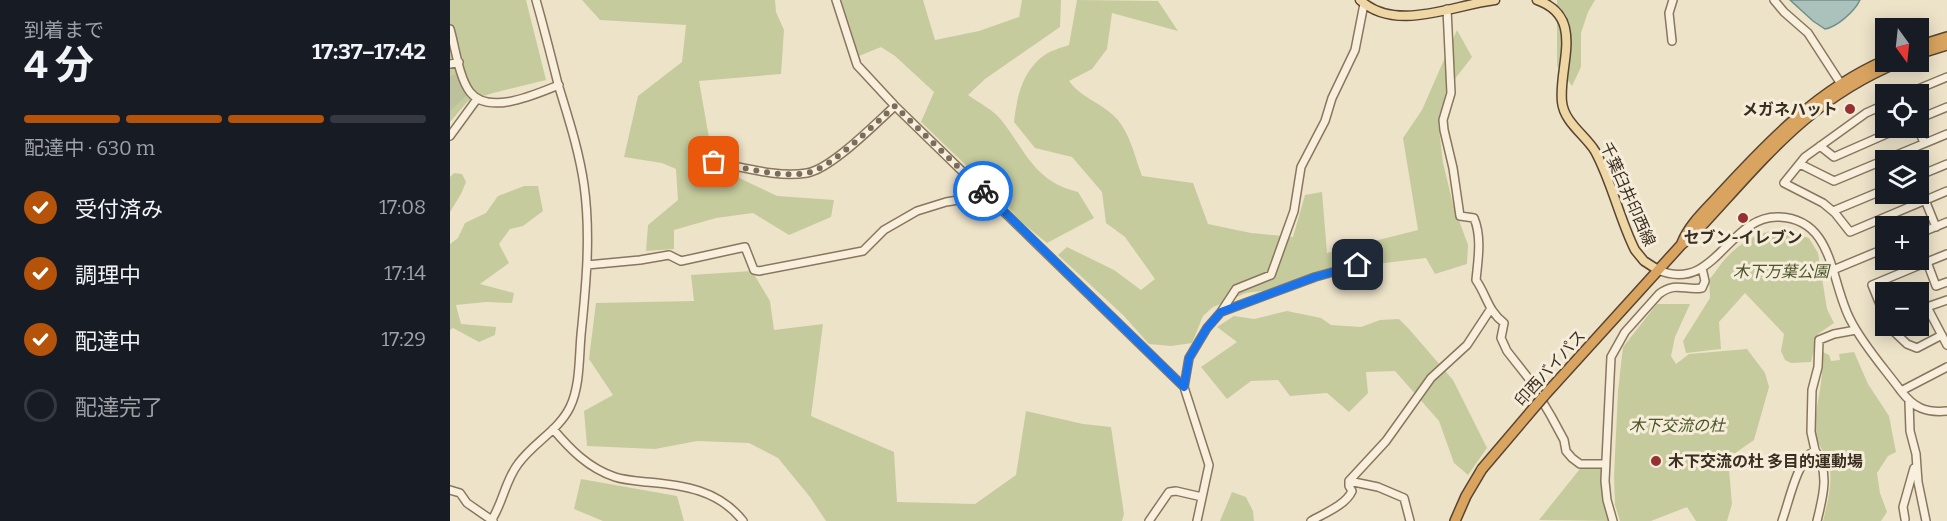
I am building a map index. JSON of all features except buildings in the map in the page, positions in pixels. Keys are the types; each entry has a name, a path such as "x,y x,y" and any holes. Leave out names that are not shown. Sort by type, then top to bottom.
{"highway":[{"path":"1929,43 1947,37"},
{"path":"1929,51 1947,45"},
{"name":"印西バイパス","path":"1681,245 1686,232 1768,142 1808,107 1841,84 1875,66"},
{"name":"印西バイパス","path":"1455,521 1482,469 1544,396 1777,143 1811,113 1858,82 1878,72"}],"main road":[{"path":"1362,2 1375,11 1423,15 1466,2 1495,0"},
{"name":"千葉臼井印西線","path":"1537,0 1556,11 1564,26 1567,47 1562,93 1564,109 1596,154 1635,250 1644,261 1658,270"}],"street":[{"path":"450,490 460,493 467,503 492,520 516,466 531,447 553,429 570,407 577,381 587,265 588,228 584,185 572,126 537,0"},
{"path":"836,0 857,65 895,106 1184,387"},
{"path":"1672,41 1669,13 1673,0"},
{"path":"1774,0 1808,33 1841,84"},
{"path":"1197,521 1209,465 1184,387 1189,358 1207,328 1236,289 1271,275 1294,211 1301,167 1325,122 1332,98 1355,50 1362,2"},
{"path":"1447,9 1451,93 1443,120 1444,130 1460,216 1474,218 1478,227 1479,255 1476,280 1486,294 1490,310 1504,323 1501,338 1507,351 1529,379 1551,416 1564,440 1566,451 1580,464 1606,464"},
{"path":"450,29 469,91 477,99 490,103 507,102 535,95 559,85"},
{"path":"450,64 459,62"},
{"path":"1929,85 1947,78"},
{"path":"450,136 477,99"},
{"path":"714,162 784,174 809,173 833,160 895,106"},
{"path":"1929,114 1947,107"},
{"path":"1875,109 1805,157 1784,183 1823,204 1850,232 1916,204"},
{"path":"1800,164 1834,181 1947,134"},
{"path":"1820,146 1834,157 1877,138"},
{"path":"1922,138 1924,143"},
{"path":"1929,171 1947,164"},
{"path":"587,265 669,255 681,261 745,247 752,267 759,271 863,251 884,230 917,211 946,202 976,197 983,191"},
{"path":"1929,198 1947,191"},
{"path":"1833,212 1875,194"},
{"path":"1927,204 1936,227"},
{"path":"1658,270 1678,276 1690,274 1702,268 1746,228 1759,221 1777,217 1797,220 1815,232 1826,247 1842,302 1856,330 1909,402 1927,411 1947,411"},
{"path":"1929,230 1947,222"},
{"path":"1833,270 1875,253"},
{"path":"1929,261 1947,254"},
{"path":"1221,312 1315,277 1358,265"},
{"path":"1929,267 1936,286 1947,282"},
{"path":"1613,521 1605,491 1611,357 1616,345 1653,300 1665,290 1677,286 1702,288 1705,281 1702,268"},
{"path":"1879,282 1908,270"},
{"path":"1947,300 1927,307 1947,345"},
{"path":"1311,521 1350,496 1352,491 1349,481 1386,441 1431,378 1467,345 1490,310"},
{"path":"1817,521 1825,481 1811,432 1812,390 1818,367 1819,340 1834,334 1856,330"},
{"path":"1898,336 1906,344 1917,348 1942,335"},
{"path":"1901,391 1947,367"},
{"path":"1909,402 1910,431 1926,521"},
{"path":"553,429 573,452 595,468 616,478 682,485 702,490 721,500 743,521"},
{"path":"1782,521 1802,463 1809,453 1815,450"},
{"path":"1905,519 1903,507 1916,460"},
{"path":"1349,481 1378,487 1404,498 1410,521"},
{"path":"1149,521 1169,492 1176,491 1202,497"}],"green space":[{"path":"450,0 526,0 546,80 468,101 450,122"},
{"path":"582,0 775,0 776,12 784,30 781,74 699,81 714,166 777,196 834,200 831,217 789,235 753,213 716,218 674,230 674,249 646,251 648,225 678,200 676,169 662,163 624,157 638,96 682,62 686,25 600,20"},
{"path":"841,0 923,0 935,40 979,31 1019,17 1022,0 1061,0 1060,27 985,79 968,95 999,117 1041,173 1051,181 1078,192 1094,218 1047,243 1020,221 1002,200 921,122 934,92 895,56 881,47 859,56"},
{"path":"1077,0 1158,1 1178,31 1112,13 1107,49 1092,69 1069,81 1080,92 1106,109 1122,125 1142,176 1193,183 1208,224 1251,233 1293,237 1305,195 1322,192 1327,253 1418,230 1403,138 1422,110 1457,30 1472,57 1447,89 1438,120 1443,163 1453,204 1468,245 1467,264 1435,274 1426,258 1368,265 1300,286 1246,293 1213,307 1203,316 1192,343 1171,346 1149,344 1123,315 1058,255 1067,247 1114,270 1141,290 1155,279 1125,237 1106,223 1102,192 1072,157 1035,148 1014,122 1021,87 1029,71 1045,55 1069,45"},
{"path":"1557,0 1595,0 1581,33 1581,67 1572,86 1557,66"},
{"path":"456,74 467,95 450,111 450,76"},
{"path":"454,173 462,174 466,182 450,212 450,177"},
{"path":"524,186 538,186 543,211 523,226 510,229 499,244 509,263 480,284 514,293 512,303 486,302 456,305 461,324 496,327 495,335 479,342 453,328 450,330 450,244 458,238 465,223 486,213 498,196"},
{"name":"木下万葉公園","path":"1779,230 1809,238 1818,253 1827,309 1834,323 1818,334 1811,362 1791,363 1785,360 1781,351 1784,334 1745,293 1719,322 1721,349 1686,353 1683,341 1710,298 1709,280 1732,252 1744,243 1758,235"},
{"path":"752,271 770,301 774,330 823,324 811,416 894,452 897,502 975,504 1016,475 1026,411 1083,424 1111,427 1124,514 1122,521 826,521 810,497 778,458 749,443 697,441 655,449 587,446 584,411 613,395 589,359 596,303 694,301 691,275"},
{"name":"木下交流の杜","path":"1657,304 1690,304 1675,337 1671,356 1676,364 1689,354 1747,349 1765,373 1769,387 1754,440 1728,458 1732,504 1727,521 1696,521 1687,507 1651,521 1620,521 1615,505 1614,476 1618,391 1623,347"},
{"path":"1287,311 1321,318 1331,325 1361,327 1380,320 1399,319 1453,380 1487,448 1468,475 1454,463 1439,421 1395,371 1366,372 1368,393 1349,412 1327,393 1290,396 1278,380 1251,381 1227,399 1201,367 1237,342 1217,327 1234,316 1254,319"},
{"path":"1821,351 1829,355 1831,361 1840,360 1839,354 1854,352 1868,384 1889,416 1896,452 1888,456 1877,473 1880,493 1887,512 1881,521 1823,521 1829,495 1830,475 1829,464 1817,440 1815,430 1822,371"},
{"name":"木下交流の杜","path":"1583,465 1603,467 1602,493 1610,521 1539,520"},
{"path":"581,479 677,496 684,521 603,521 574,509"},
{"path":"1232,492 1246,497 1253,511 1254,521 1220,521"}],"water":[{"path":"1790,0 1860,0 1845,18 1825,29"}],"way so far":[{"path":"714,162 794,175 819,170 895,106 983,191"}],"place":[{"name":"メガネハット","path":"1850,109"},
{"name":"セブン-イレブン","path":"1743,218"},
{"name":"木下交流の杜 多目的運動場","path":"1656,461"}],"route":[{"path":"983,191 1184,387 1189,358 1207,328 1221,312 1315,277 1358,265"}]}
